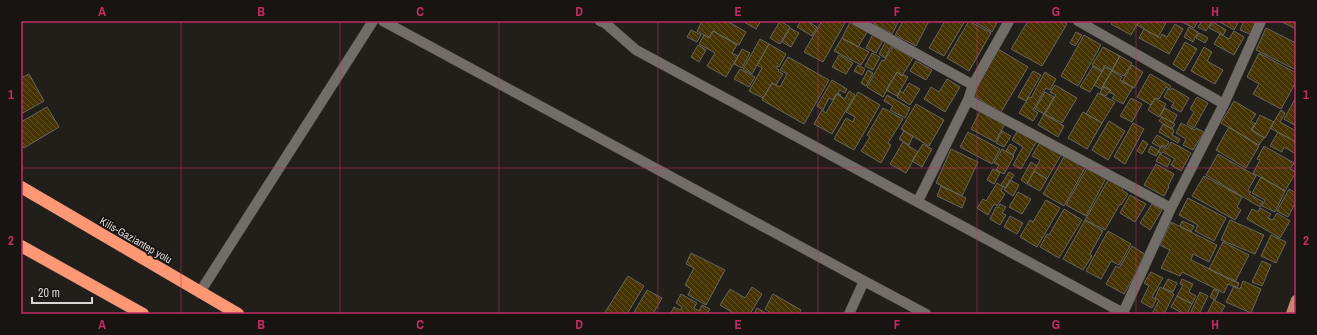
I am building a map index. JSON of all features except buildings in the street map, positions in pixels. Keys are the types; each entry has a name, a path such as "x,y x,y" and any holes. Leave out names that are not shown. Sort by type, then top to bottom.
{"highway":[{"name":"Kilis-Gaziantep yolu","path":"21,187 238,314"},
{"path":"21,246 144,314"}],"main road":[{"path":"1291,314 1296,300"}],"street":[{"path":"200,292 373,21"},
{"path":"383,21 926,314"},
{"path":"600,21 605,23 636,50 918,201 1124,314 1171,208 1224,104 1261,21"},
{"path":"918,201 968,100 973,85 1009,21"},
{"path":"1078,21 1224,104"},
{"path":"863,23 973,85"},
{"path":"968,100 1171,208"},
{"path":"849,314 864,281"}]}
